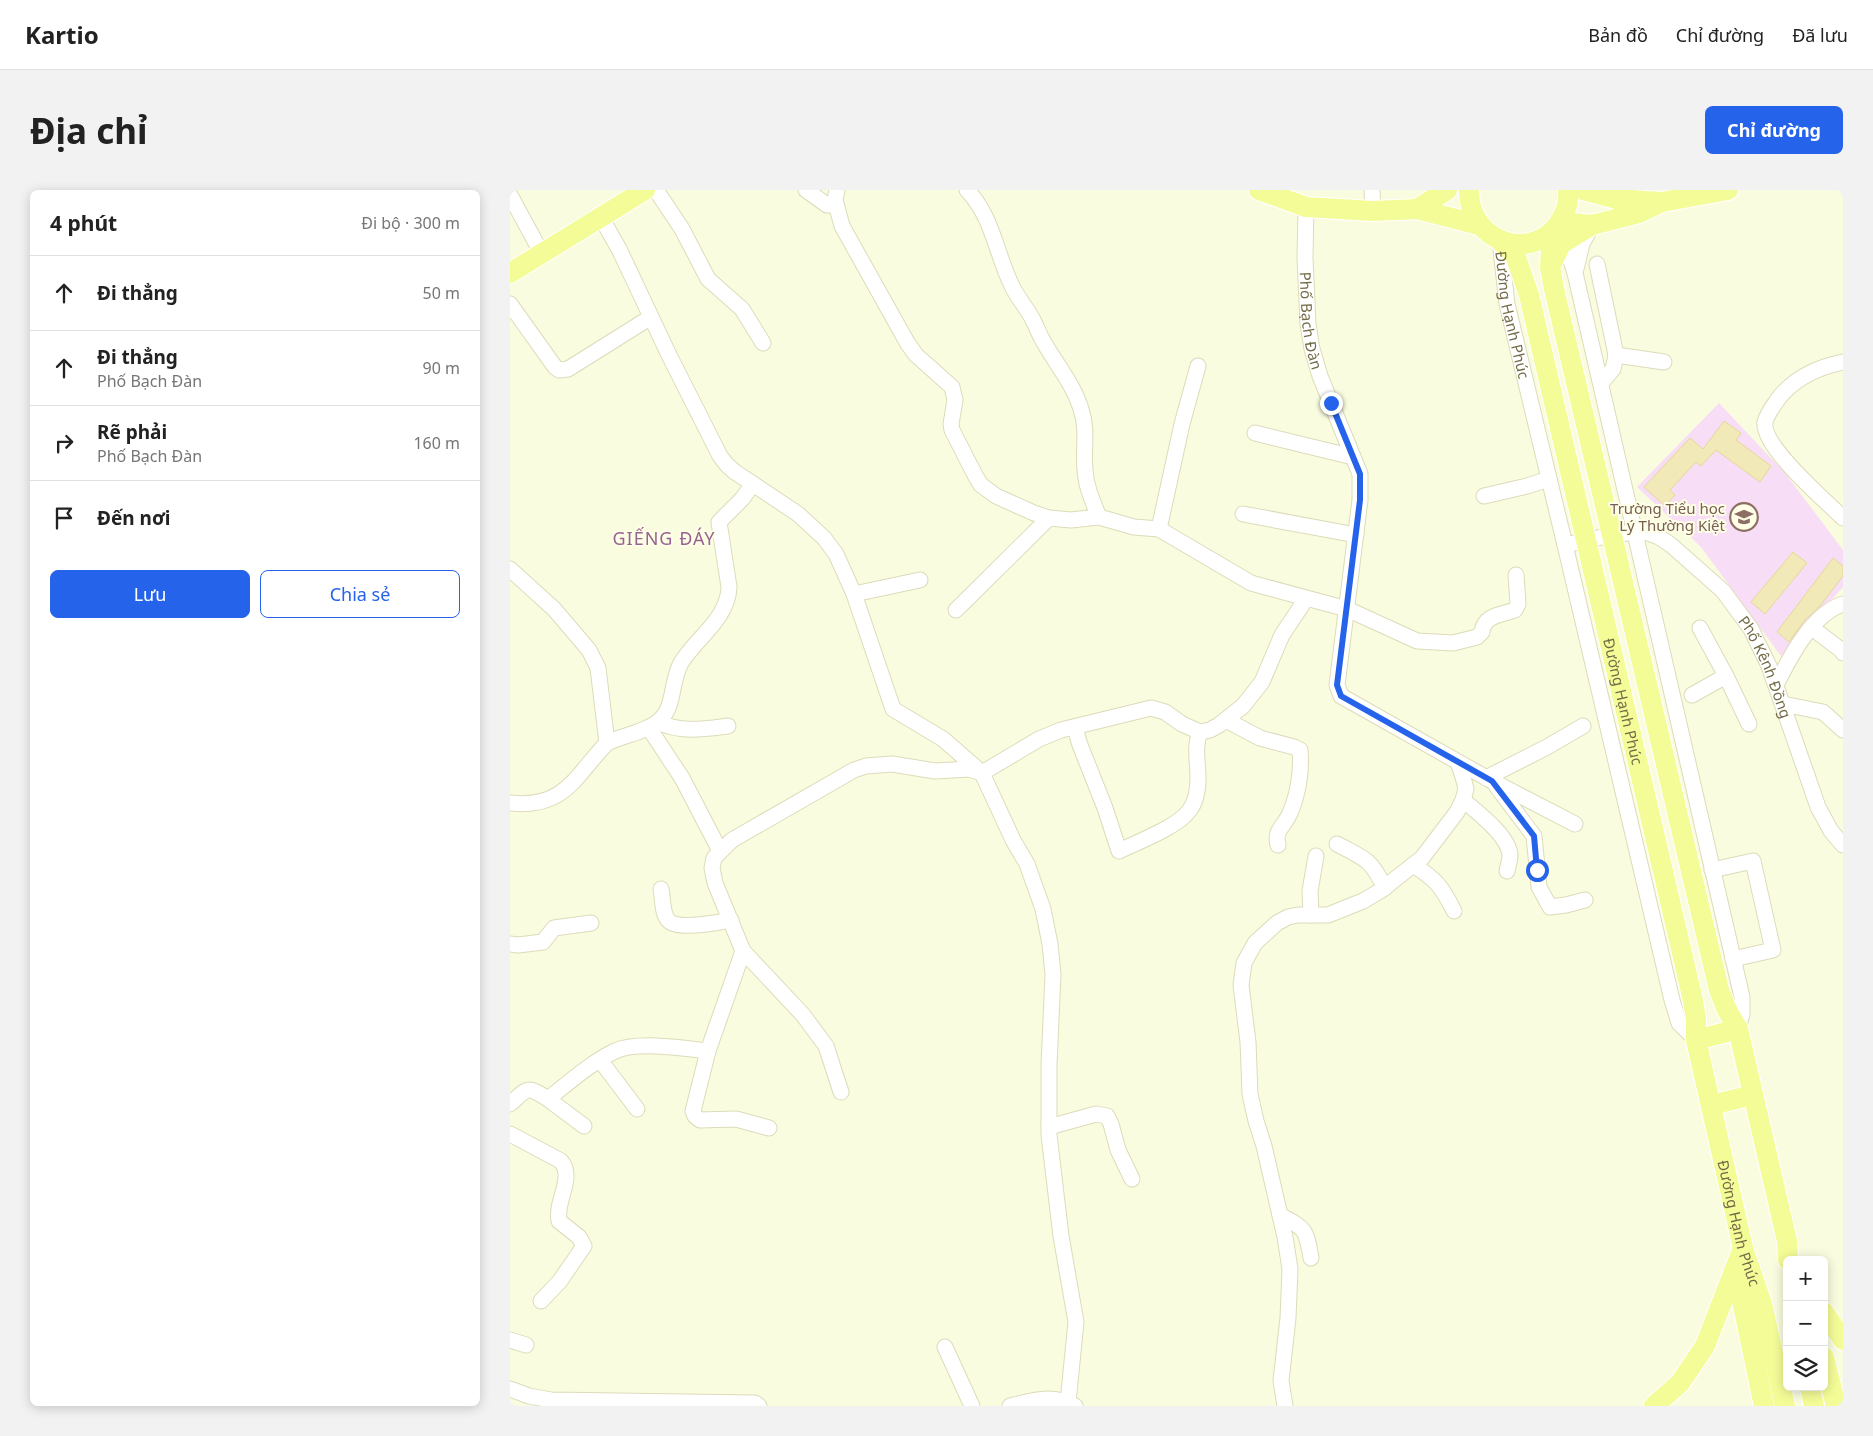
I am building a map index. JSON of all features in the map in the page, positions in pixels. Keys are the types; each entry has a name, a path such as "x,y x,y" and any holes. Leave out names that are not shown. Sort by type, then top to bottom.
{"main road":[{"path":"510,273 645,190"},
{"path":"1259,190 1306,206 1373,210 1417,209 1479,225"},
{"path":"1417,209 1447,190"},
{"path":"1469,190 1472,213 1479,225 1488,234 1513,244 1527,243 1557,233 1639,213 1662,202 1699,193 1728,190"},
{"path":"1557,233 1566,209 1568,190"},
{"path":"1583,190 1617,199 1662,202"},
{"name":"Đường Hạnh Phúc","path":"1557,233 1550,267 1611,535 1719,990 1726,1010 1738,1029 1787,1250"},
{"name":"Đường Hạnh Phúc","path":"1500,240 1514,255 1529,295 1692,996 1696,1019 1696,1040 1743,1248 1762,1304 1785,1406"},
{"path":"1696,1040 1738,1029"},
{"path":"1711,1105 1753,1095"},
{"path":"1654,1406 1680,1383 1705,1346 1743,1248"},
{"path":"1743,1248 1742,1301 1764,1406"},
{"path":"1828,1318 1843,1340"},
{"path":"1828,1373 1836,1406"},
{"path":"1811,1391 1814,1406"}],"street":[{"path":"656,190 690,242 708,279 742,309 763,343"},
{"path":"806,190 827,205 835,205"},
{"path":"838,190 835,205 842,226 908,344 927,366 952,387 955,400 951,427 976,478 981,485 996,496 1034,514 1049,518 1071,520 1099,517 1134,527 1159,529 1251,583 1347,609 1417,641 1453,643 1477,637 1482,632 1483,625 1487,620 1515,610 1518,604 1516,576"},
{"path":"967,190 978,202 988,220 1002,264 1012,287 1032,318 1042,339 1063,371 1077,398 1086,433 1084,464 1086,481 1099,517"},
{"path":"1372,190 1373,210"},
{"path":"510,196 542,254"},
{"name":"Phố Bạch Đàn","path":"1306,206 1305,258 1308,324 1312,349 1320,376 1360,474 1360,500 1337,685 1341,696 1489,779 1575,824"},
{"path":"600,217 620,251 720,456 726,465 798,514 824,538 842,564 893,709 943,739 982,773 1032,876 1047,928 1053,975 1049,1041 1048,1127 1061,1236 1076,1322 1072,1404 1043,1398 1010,1406"},
{"name":"Đường Hạnh Phúc","path":"1574,273 1582,244 1592,225"},
{"name":"Đường Hạnh Phúc","path":"1557,233 1570,258 1601,383 1742,997 1742,1014 1738,1029"},
{"name":"Đường Hạnh Phúc","path":"1500,240 1507,304 1566,545 1672,1000 1679,1023 1696,1040"},
{"path":"1597,264 1616,355 1613,369 1601,383"},
{"path":"510,304 559,370 568,369 651,317"},
{"path":"1616,355 1664,362"},
{"path":"1843,362 1805,375 1785,389 1772,407 1765,422 1768,436 1787,464 1843,518"},
{"path":"1159,529 1182,424 1198,366"},
{"path":"1255,433 1353,457"},
{"path":"1484,496 1549,479"},
{"path":"510,803 542,802 565,791 607,743 626,734 654,725 665,715 680,664 723,610 729,597 719,522 742,499 753,484"},
{"path":"1243,514 1356,536"},
{"path":"956,610 1049,518"},
{"name":"Phố Kênh Đồng","path":"1566,545 1611,535 1642,532 1659,537 1671,545 1723,591 1751,629 1769,666 1818,807 1831,832 1843,845"},
{"path":"510,569 554,609 589,650 598,668 607,743"},
{"path":"854,594 920,580"},
{"path":"841,1092 826,1046 794,1004 743,951 715,883 713,862 720,851 732,840 854,770 866,766 892,764 924,770 969,769 982,773 1039,739 1061,730 1151,708 1165,712 1182,724 1200,732 1210,730 1226,720 1253,695 1262,682 1282,635 1306,599"},
{"path":"1776,685 1796,646 1831,609 1843,604"},
{"path":"1700,628 1749,724"},
{"path":"1812,628 1843,653"},
{"path":"1692,695 1726,676"},
{"path":"1783,704 1823,712 1843,730"},
{"path":"1226,720 1260,738 1300,750 1300,778 1290,812 1277,833 1278,846"},
{"path":"654,725 688,730 728,726"},
{"path":"654,725 720,851"},
{"path":"1583,726 1489,779 1534,836 1539,887 1550,907 1585,900"},
{"path":"1075,728 1119,851 1170,826 1190,811 1198,789 1196,747 1200,732"},
{"path":"1285,1406 1281,1381 1288,1318 1290,1277 1288,1253 1264,1146 1251,1100 1248,1042 1241,985 1242,973 1248,952 1254,943 1277,922 1288,917 1311,914 1328,915 1363,901 1385,888 1422,858 1464,800 1466,789 1458,762"},
{"path":"1464,800 1497,831 1508,846 1510,855 1507,871"},
{"path":"1337,844 1368,861 1376,870 1385,888"},
{"path":"1311,914 1310,891 1316,856"},
{"path":"1712,870 1753,861 1773,950 1733,959"},
{"path":"1413,865 1432,877 1445,892 1454,911"},
{"path":"661,889 664,913 672,924 682,926 731,920"},
{"path":"510,944 543,942 554,928 591,923"},
{"path":"743,951 708,1051 693,1111 700,1120 736,1119 770,1128"},
{"path":"548,1099 615,1051 663,1047 708,1051"},
{"path":"600,1060 637,1110"},
{"path":"510,1104 526,1090 533,1089 584,1126"},
{"path":"1048,1127 1096,1114 1106,1116 1111,1124 1118,1150 1132,1178"},
{"path":"510,1134 561,1161 565,1166 566,1173 558,1214 559,1220 579,1237 584,1246 560,1281 541,1301"},
{"path":"1280,1215 1301,1227 1305,1232 1312,1258"},
{"path":"510,1340 526,1345"},
{"path":"945,1347 972,1406"},
{"path":"510,1390 551,1400 755,1403 759,1406"}],"shaded area":[{"name":"Trường Tiểu học Lý Thường Kiệt","path":"1719,403 1785,473 1843,550 1843,587 1781,656 1701,547 1637,487"}],"building":[{"path":"1724,421 1741,433 1736,440 1771,466 1760,482 1716,450 1701,466 1696,462 1670,490 1675,495 1665,506 1644,487 1690,438 1703,449"},
{"path":"1793,552 1807,563 1765,614 1751,602"},
{"path":"1833,558 1843,566 1843,576 1820,606 1804,621 1789,642 1777,632"}],"place":[{"name":"Trường Tiểu học Lý Thường Kiệt","path":"1744,517"}],"district":[{"name":"GIẾNG ĐÁY","path":"664,538"}],"route":[{"path":"1331,403 1360,474 1360,500 1337,685 1341,696 1492,781 1534,836 1537,870"}]}
